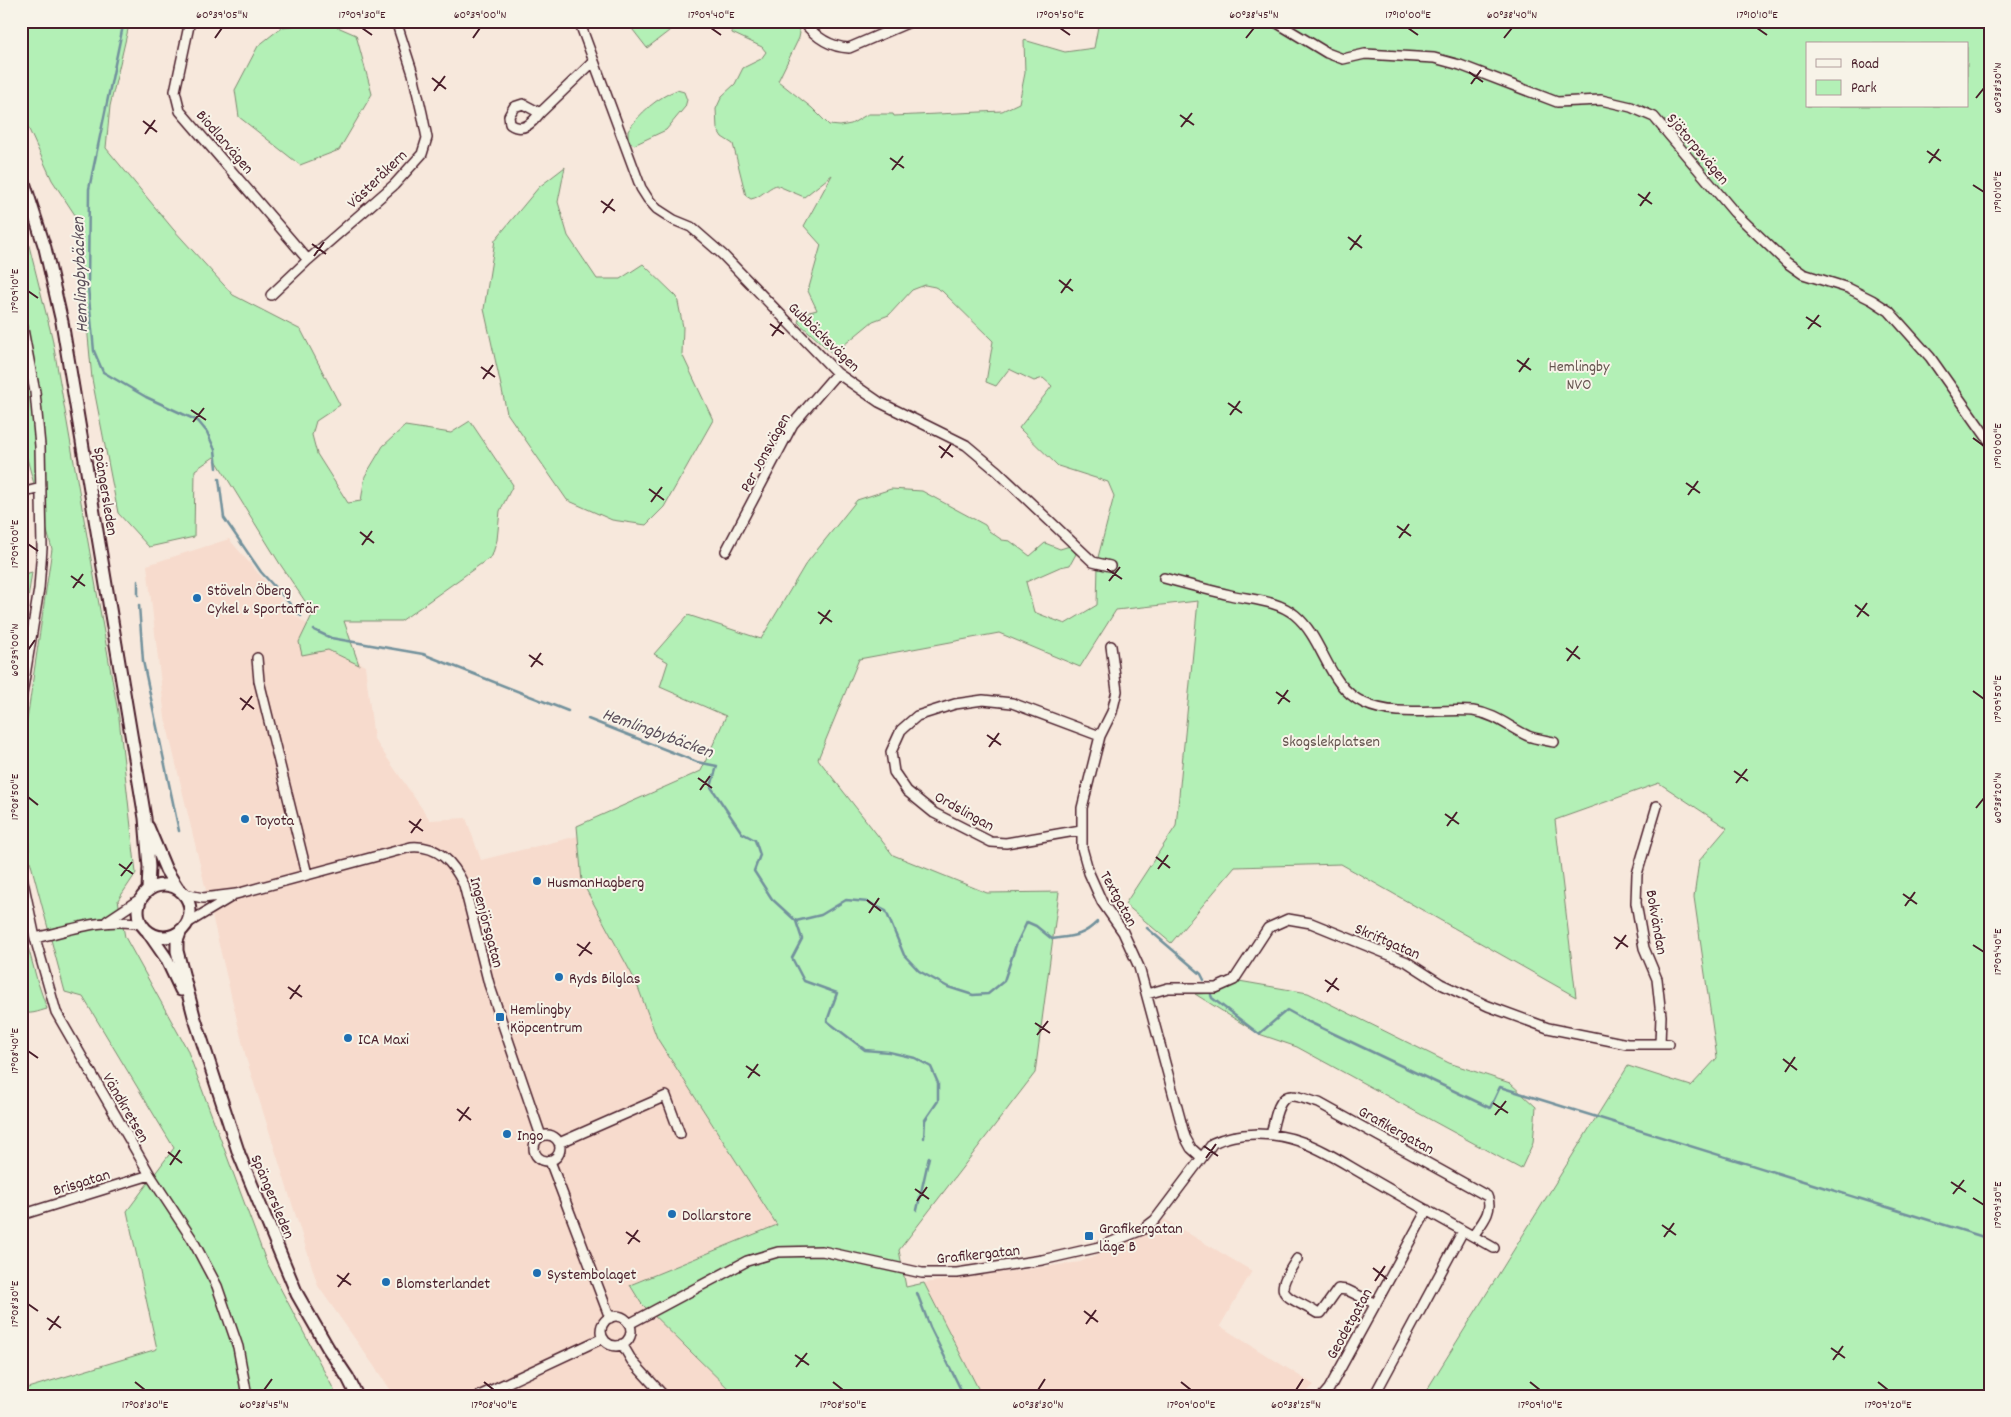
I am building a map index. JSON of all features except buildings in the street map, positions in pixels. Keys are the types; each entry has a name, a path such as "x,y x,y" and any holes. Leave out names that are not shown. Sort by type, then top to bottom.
{"main road":[{"name":"Spängersleden","path":"21,173 45,248 62,322 145,818 149,866 144,895 138,908 145,928 166,958 194,1016"},
{"name":"Spängersleden","path":"145,818 166,870 190,908 177,941 177,951 194,1016 239,1154 297,1294 357,1396"},
{"path":"144,895 162,884 181,891"},
{"path":"145,928 156,936 165,937 174,935 184,927"},
{"name":"Spängersleden","path":"348,1378 365,1396"}],"street":[{"name":"Biodlarvägen","path":"190,21 175,91 180,111 308,260"},
{"name":"Västeråkern","path":"271,295 394,185 422,154 426,138 422,113 413,74 396,21"},
{"name":"Gubbäcksvägen","path":"579,21 641,188 657,209 691,228 722,255 837,373 879,402 966,445 1005,478 1093,562 1110,566"},
{"path":"803,21 822,41 840,48 848,48 912,21"},
{"name":"Sjötorpsvägen","path":"1274,21 1327,53 1343,59 1365,54 1434,58 1460,65 1558,102 1601,100 1631,107 1654,118 1734,212 1786,262 1803,274 1848,288 1889,311 1930,357 1990,442"},
{"path":"540,113 594,61"},
{"path":"21,319 35,392 41,488 42,548 39,588 21,700"},
{"name":"Per Jonsvägen","path":"726,551 794,424 837,373"},
{"path":"21,493 41,488"},
{"path":"1164,578 1224,594 1262,601 1293,614 1310,630 1335,679 1348,694 1364,704 1387,709 1480,713 1501,720 1530,737 1554,742"},
{"name":"Textgatan","path":"1111,646 1118,691 1112,712 1100,736 1082,808 1082,848 1088,873 1102,902 1122,932 1139,967 1185,1138 1191,1148 1201,1157"},
{"path":"257,658 259,681 307,874"},
{"name":"Ordslingan","path":"1081,830 1006,843 991,842 934,813 907,791 894,772 891,752 901,730 917,716 955,704 983,700 1012,703 1100,736"},
{"name":"Bokvändan","path":"1657,806 1637,874 1636,903 1644,948 1656,979 1664,1044"},
{"name":"Ingenjörsgatan","path":"181,891 203,898 236,894 400,849 421,846 443,854 452,864 464,885 489,984 541,1136 535,1141 534,1153 539,1159 550,1161 610,1318"},
{"name":"Vändkretsen","path":"21,872 35,938 56,1012 150,1175 192,1239 217,1286 238,1347 247,1396"},
{"name":"Ingenjörsgatan","path":"184,927 236,894"},
{"path":"107,921 144,895"},
{"name":"Skriftgatan","path":"1147,994 1168,988 1216,988 1234,980 1268,928 1288,919 1311,923 1408,962 1441,984 1488,1006 1548,1028 1627,1044 1664,1044"},
{"path":"35,938 107,921 128,922 145,928"},
{"path":"559,1143 666,1096 680,1134"},
{"name":"Grafikergatan","path":"1271,1135 1277,1111 1281,1102 1286,1097 1292,1096 1319,1103 1487,1196 1490,1204 1489,1211 1473,1236"},
{"name":"Grafikergatan","path":"629,1324 747,1261 778,1252 822,1251 922,1273 957,1273 1042,1260 1099,1247 1142,1230 1155,1220 1213,1143 1224,1138 1239,1135 1271,1135 1300,1141 1494,1248"},
{"path":"541,1136 554,1137 559,1143 560,1148 557,1156 550,1161"},
{"name":"Brisgatan","path":"21,1215 150,1175"},
{"name":"Geodetgatan","path":"1323,1396 1329,1389 1428,1210"},
{"path":"1374,1396 1463,1231"},
{"path":"1297,1259 1289,1270 1282,1289 1289,1298 1317,1313 1321,1313 1338,1289 1347,1290 1376,1304"},
{"path":"622,1317 629,1324 630,1334 622,1344 610,1345 603,1338 602,1328 604,1323 610,1318 622,1317"},
{"path":"479,1396 603,1338"},
{"path":"622,1344 632,1361 664,1396"}],"shaded area":[{"name":"Hemlingby Köpcentrum","path":"229,539 293,614 365,666 374,739 430,820 466,818 481,860 578,836 582,883 636,982 657,1038 777,1225 630,1285 641,1303 736,1396 395,1396 318,1286 246,1058 165,718 147,565"},
{"path":"1164,1219 1252,1271 1220,1326 1314,1385 1302,1396 982,1396 924,1283 1080,1262 1145,1235"}],"green space":[{"path":"21,21 130,21 110,106 106,148 173,229 233,295 301,330 340,405 316,421 312,435 317,454 348,503 361,501 365,476 383,446 405,426 451,433 470,421 513,485 500,511 497,540 492,556 401,621 344,621 359,665 328,650 302,655 299,642 313,613 280,564 214,457 195,470 194,537 149,547 118,513 92,379 77,218 52,180 21,112"},
{"path":"626,21 682,21 647,48"},
{"path":"737,21 794,21 800,33 799,38 778,81 812,108 829,125 840,126 851,124 868,114 893,114 894,116 1002,111 1019,103 1025,73 1024,40 1065,52 1094,48 1099,21 1990,21 1990,1396 1423,1396 1628,1066 1691,1086 1717,1058 1694,897 1699,861 1727,828 1659,783 1555,820 1576,997 1341,864 1235,867 1171,943 1125,904 1176,826 1198,601 1116,610 1080,667 999,633 859,659 818,759 893,855 987,893 1059,892 1035,1073 899,1250 906,1287 924,1283 982,1396 736,1396 641,1303 630,1285 777,1225 657,1038 636,982 582,882 577,826 701,771 726,716 660,687 668,662 654,654 688,615 761,639 805,565 857,500 891,489 922,491 985,525 989,531 1002,540 1010,541 1030,556 1045,543 1060,549 1070,546 1076,554 1070,565 1060,567 1026,582 1034,612 1065,624 1097,605 1098,565 1096,565 1114,496 1108,482 1058,466 1019,428 1052,386 1043,378 1034,381 1009,369 996,386 986,382 993,341 942,291 935,287 925,285 912,290 889,315 873,321 833,354 798,322 801,314 817,310 808,291 821,245 804,226 832,175 804,197 776,185 755,198 751,199 746,196 733,144 722,137 717,129 716,109 722,96 735,84 743,68 761,59 766,52 762,47 732,33 733,23"},
{"path":"326,22 356,35 372,94 339,150 300,165 239,117 235,90 258,46 282,27"},
{"path":"677,90 684,92 687,100 685,107 666,130 634,145 628,140 628,131 643,112 656,101"},
{"path":"565,167 558,202 568,236 597,279 620,279 643,264 677,297 683,327 682,354 713,420 664,507 646,525 612,520 567,500 507,413 484,309 495,240 539,187"},
{"path":"21,214 52,337 119,718 136,873 118,900 125,937 187,1049 266,1261 334,1390 334,1396 21,1396 21,1390 157,1349 127,1211 174,1148 83,997 65,992 29,857 26,727 52,549 21,437"},
{"path":"32,572 21,645 21,575"},
{"path":"21,921 47,1009 31,1013 21,1011"},
{"path":"1239,981 1308,993 1449,1063 1510,1083 1536,1107 1533,1143 1521,1169 1297,1047 1259,1034 1195,994 1218,993"}],"waterway":[{"name":"Hemlingbybäcken","path":"124,21 89,189 88,287 94,351 103,372 146,397 198,421 207,432 215,450 217,468"},
{"name":"Hemlingbybäcken","path":"219,479 224,518 261,572 301,616"},
{"path":"138,581 138,595"},
{"path":"139,605 143,661 179,831"},
{"name":"Hemlingbybäcken","path":"314,630 331,638 423,654 568,711"},
{"name":"Hemlingbybäcken","path":"588,719 697,762 717,766 711,787 742,833 755,840 760,855 754,871 772,899 796,921 802,939 792,958 804,981 837,993 827,1021 865,1050 889,1052 915,1058 931,1067 938,1083 938,1101 925,1120 924,1138"},
{"path":"796,921 821,915 846,900 868,902 886,911 904,955 919,971 948,987 973,995 988,994 1004,981 1016,945 1027,922 1036,926 1052,939 1081,933 1097,922"},
{"path":"1147,928 1201,974 1204,980"},
{"path":"1211,995 1212,998 1259,1034 1287,1010 1490,1108 1500,1087 1990,1239"},
{"name":"Hemlingbybäcken","path":"917,1210 929,1157"},
{"path":"917,1293 930,1327 964,1396"}],"place":[{"name":"Stöveln Öberg Cykel & Sportaffär","path":"197,598"},
{"name":"Toyota","path":"245,819"},
{"name":"HusmanHagberg","path":"537,881"},
{"name":"Ryds Bilglas","path":"559,977"},
{"name":"Hemlingby Köpcentrum","path":"500,1017"},
{"name":"ICA Maxi","path":"348,1038"},
{"name":"Ingo","path":"507,1134"},
{"name":"Dollarstore","path":"672,1214"},
{"name":"Grafikergatan läge B","path":"1089,1236"},
{"name":"Systembolaget","path":"537,1273"},
{"name":"Blomsterlandet","path":"386,1282"}],"park label":[{"name":"Hemlingby NVO","path":"1579,374"},
{"name":"Skogslekplatsen","path":"1331,740"}]}
